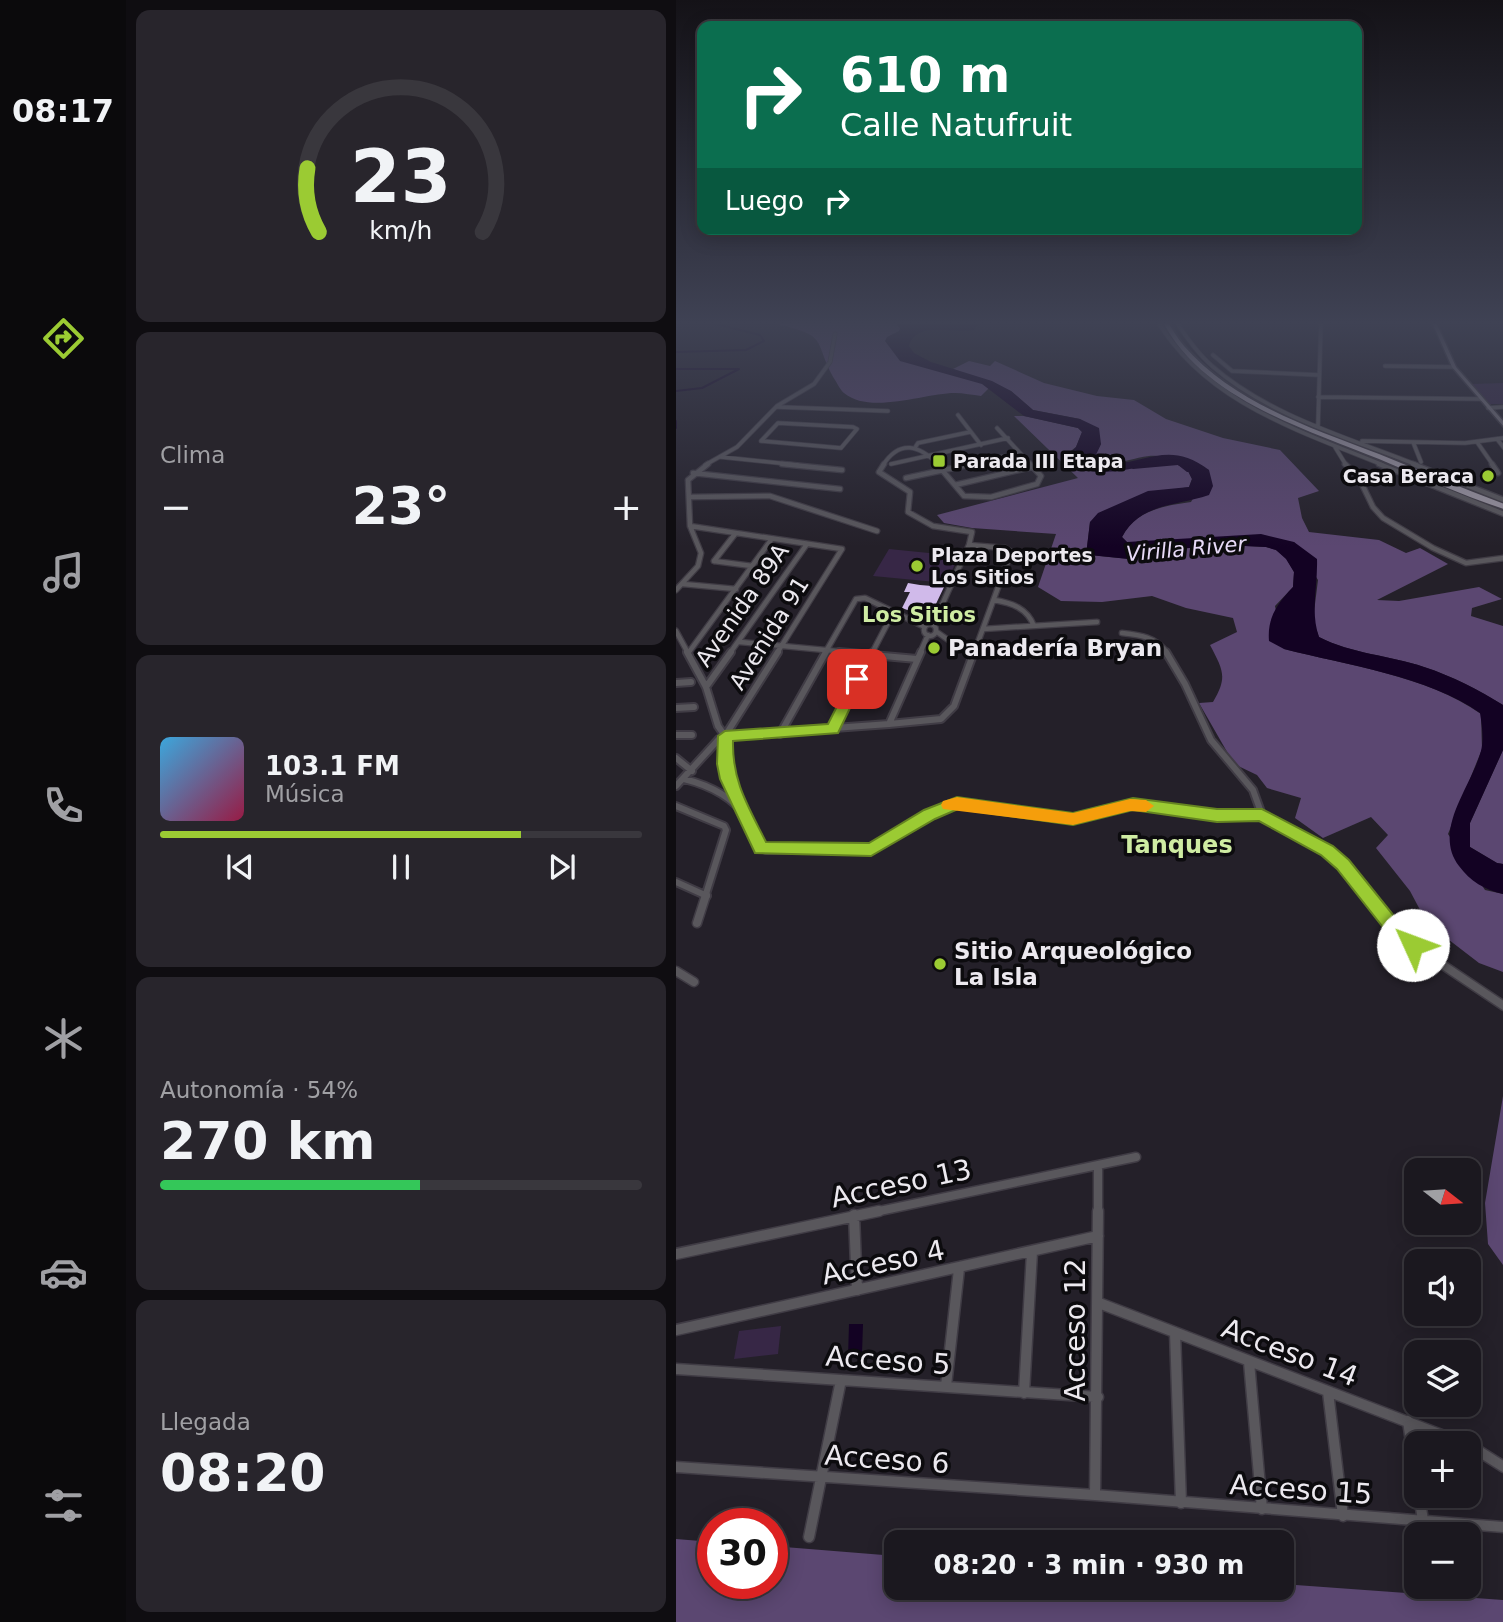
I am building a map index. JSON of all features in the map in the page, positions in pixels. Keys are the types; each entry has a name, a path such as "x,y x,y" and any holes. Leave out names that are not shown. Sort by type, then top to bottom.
{"highway":[{"path":"1245,396 1315,431 1504,507"}],"main road":[{"path":"1477,396 1504,426"}],"street":[{"path":"676,590 698,566 701,553 690,526 687,480 693,473 753,436 775,407 796,396"},
{"path":"1256,396 1315,431 1334,446 1504,514"},
{"path":"1315,431 1318,397 1481,400"},
{"path":"775,407 888,411"},
{"path":"1488,408 1504,407"},
{"path":"958,415 981,445"},
{"path":"753,436 763,436 774,425 782,423 857,429 841,449 763,442 763,436"},
{"path":"916,446 943,470 964,496 981,498 1037,484 1042,478 997,428"},
{"path":"1315,431 1357,441 1504,500"},
{"path":"933,625 969,545 972,532 933,526 908,512 910,492 879,472 896,449 970,432"},
{"path":"1357,441 1477,442 1504,438"},
{"path":"891,464 1008,439"},
{"path":"1497,439 1504,448"},
{"path":"1413,442 1421,462"},
{"path":"1477,442 1498,473"},
{"path":"1334,446 1346,465 1359,478 1372,504 1383,518 1433,548 1466,563 1504,558"},
{"path":"906,478 1020,453"},
{"path":"719,457 842,470"},
{"path":"955,485 1032,467"},
{"path":"693,473 840,489"},
{"path":"689,497 770,496 877,531"},
{"path":"690,526 807,544"},
{"path":"735,534 714,561 752,566"},
{"path":"689,652 771,540"},
{"name":"Avenida 91","path":"676,786 719,739 725,736 842,549 807,544"},
{"name":"Avenida 89A","path":"706,687 807,544"},
{"path":"725,736 933,721 946,716 954,706 1010,550 969,545"},
{"path":"683,584 736,590"},
{"path":"780,734 854,600 859,597 925,627 933,625"},
{"path":"994,600 1020,608 1031,617 1034,626"},
{"path":"833,729 869,654 894,611"},
{"path":"983,629 1097,622"},
{"path":"933,625 937,627 937,632 961,649 975,651"},
{"path":"925,627 922,631 928,635"},
{"path":"676,631 706,687 718,726 725,736 724,764 728,779 757,843 763,850 876,848 930,815 957,803 1073,819 1133,804 1217,816 1262,815 1327,851 1343,865 1392,926 1406,939 1504,1006"},
{"path":"889,724 928,635 937,632"},
{"path":"1122,633 1145,636 1161,645 1185,684 1211,740 1253,790 1262,815"},
{"path":"740,642 917,659"},
{"path":"676,683 691,682"},
{"path":"676,708 694,707"},
{"path":"676,735 692,735"},
{"path":"676,758 692,771"},
{"path":"684,779 715,789 746,818"},
{"path":"676,806 726,828 697,923"},
{"path":"676,882 707,895"},
{"path":"676,971 694,982"},
{"name":"Acceso 13","path":"676,1254 1136,1157"},
{"name":"Acceso 12","path":"1095,1495 1098,1397 1098,1165"},
{"path":"854,1216 857,1290"},
{"name":"Acceso 4","path":"676,1332 1098,1237"},
{"path":"1024,1393 1032,1252"},
{"path":"946,1386 959,1269"},
{"name":"Acceso 14","path":"1098,1303 1433,1431"},
{"path":"1175,1333 1181,1503"},
{"path":"1249,1362 1262,1509"},
{"name":"Acceso 5","path":"676,1369 1098,1397"},
{"path":"809,1537 841,1380"},
{"path":"1328,1392 1343,1516"},
{"path":"1408,1421 1409,1431"},
{"name":"Acceso 14","path":"1481,1453 1504,1467"},
{"name":"Acceso 6","path":"676,1468 1095,1495"},
{"name":"Acceso 15","path":"1095,1495 1504,1527"},
{"path":"1421,1508 1423,1520"}],"shaded area":[{"path":"849,396 932,396 883,403"},
{"path":"997,396 1016,396 1033,410 1080,419 1099,428 1101,444 1094,459 1110,463 1177,455 1209,470 1213,486 1209,495 1149,512 1130,526 1122,537 1127,542 1261,534 1294,542 1317,559 1315,608 1319,637 1344,647 1434,671 1503,705 1503,750 1470,823 1470,847 1503,864 1503,894 1478,884 1463,871 1452,852 1450,838 1456,809 1481,751 1483,737 1480,713 1459,700 1411,681 1284,649 1269,641 1270,625 1275,611 1293,587 1294,572 1276,550 1225,545 1177,549 1129,559 1090,555 1087,547 1090,522 1098,513 1148,491 1189,487 1192,479 1187,469 1169,461 1115,471 1087,470 1075,465 1067,456 1076,447 1082,432 1078,428 1024,416"},
{"path":"1016,396 1096,396 1134,400 1166,419 1223,438 1280,450 1319,491 1298,498 1302,518 1309,532 1379,540 1406,553 1420,548 1448,564 1377,600 1399,601 1479,587 1502,599 1472,608 1471,616 1503,626 1503,705 1434,671 1344,647 1319,637 1313,620 1318,580 1294,542 1127,542 1122,537 1143,515 1191,502 1209,470 1155,456 1115,462 1093,459 1101,444 1080,419 1033,410"},
{"path":"1483,396 1503,396 1503,404 1490,404"},
{"path":"1014,416 1078,428 1082,432 1076,447 1068,453 1077,467 1114,470 1169,461 1187,469 1192,479 1189,487 1177,489 1090,522 1087,547 1089,555 1129,559 1177,549 1225,545 1276,550 1286,558 1294,572 1293,587 1275,606 1284,649 1412,681 1460,701 1481,714 1482,749 1448,834 1485,890 1503,894 1503,972 1479,963 1427,923 1410,891 1376,848 1388,835 1371,817 1323,838 1295,818 1301,798 1267,788 1257,775 1234,764 1199,703 1213,702 1221,686 1221,667 1210,645 1237,632 1233,618 1186,608 1152,596 1102,602 1061,601 1038,587 1056,534 972,528 944,523 937,515 1078,478"},
{"name":"Plaza Deportes Los Sitios","path":"889,549 959,556 946,583 873,576"},
{"path":"1503,750 1503,864 1470,847 1470,823"},
{"path":"1503,1096 1503,1265 1488,1244 1485,1203"},
{"path":"849,1324 863,1324 862,1353 848,1358"},
{"path":"781,1326 778,1354 734,1359 739,1331"},
{"path":"676,1539 697,1541 697,1599 788,1599 788,1547 884,1555 884,1600 1294,1600 1294,1585 1404,1593 1404,1599 1503,1600 1503,1622 676,1622"}],"building":[{"path":"908,583 944,587 935,606 910,611 902,608 910,592 904,592"}],"waterway":[{"path":"676,421 676,428"},
{"name":"Virilla River","path":"1133,466 1180,462 1190,470"}],"slow traffic":[{"path":"949,805 957,803 1073,819 1133,804 1146,806"}],"place":[{"name":"Parada III Etapa","path":"939,461"},
{"name":"Casa Beraca","path":"1488,476"},
{"name":"Plaza Deportes Los Sitios","path":"917,566"},
{"name":"Panadería Bryan","path":"934,648"},
{"name":"Sitio Arqueológico La Isla","path":"940,964"}],"district":[{"name":"Los Sitios","path":"919,615"},
{"name":"Tanques","path":"1177,845"}],"route":[{"path":"857,679 833,729 725,736 724,764 728,779 761,848 871,850 930,815 957,803 1073,819 1133,804 1217,816 1262,815 1327,851 1343,865 1392,926 1413,945"}]}
